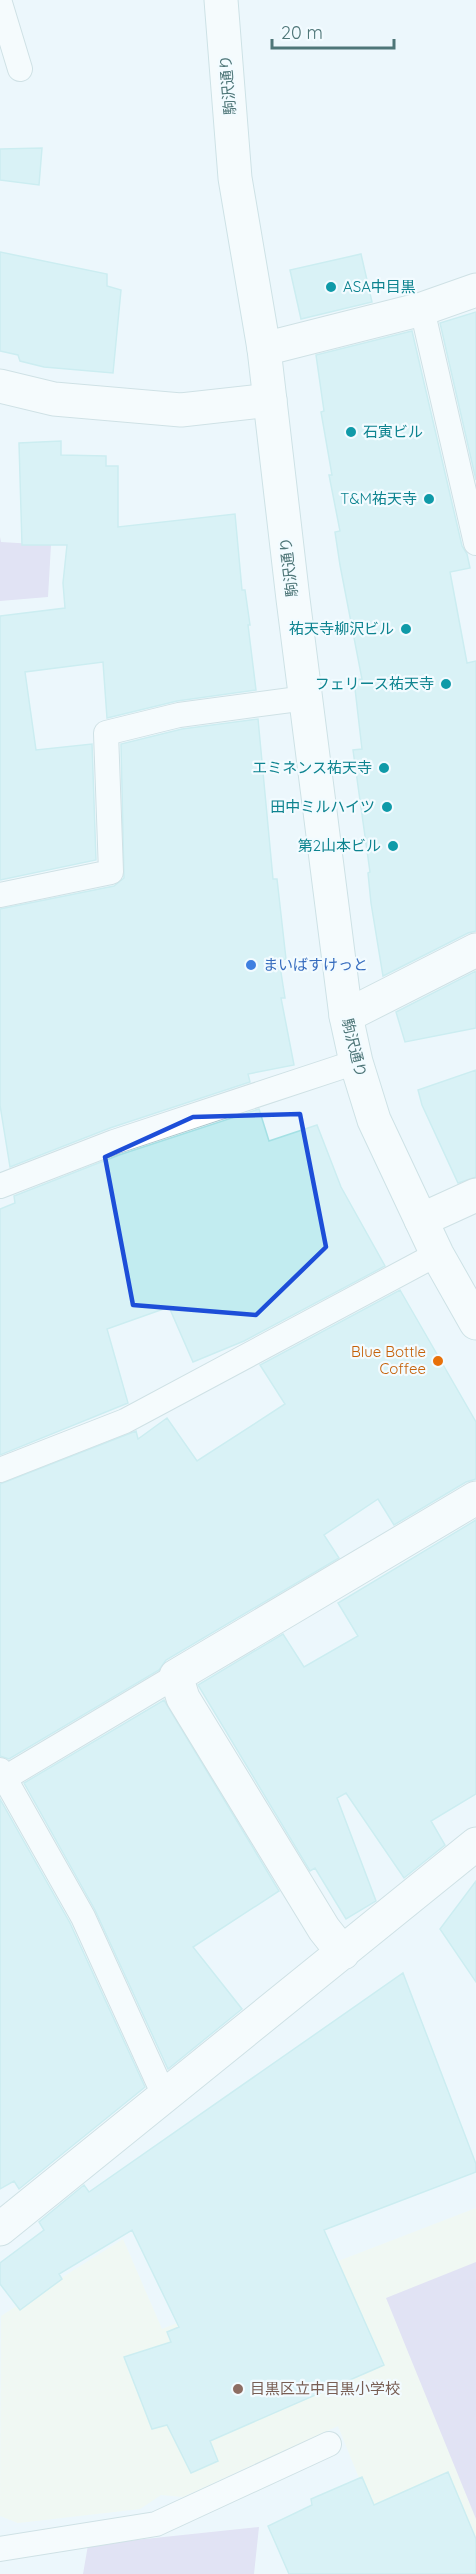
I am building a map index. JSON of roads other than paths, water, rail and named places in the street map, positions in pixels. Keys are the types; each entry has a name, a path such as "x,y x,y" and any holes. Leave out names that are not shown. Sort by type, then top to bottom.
{"street":[{"name":"駒沢通り","path":"221,0 235,178 264,349 346,1016 356,1062 374,1120 437,1254 476,1323"},
{"path":"264,349 422,309 476,290"},
{"path":"0,386 54,399 181,410 270,400"},
{"path":"346,1016 476,950"},
{"path":"421,1220 476,1195"},
{"path":"344,1953 324,1929 195,1718 183,1698 176,1676 476,1498"},
{"path":"0,2229 476,1844"}],"lane":[{"path":"0,3 20,69"},
{"path":"422,309 476,543"},
{"path":"0,894 111,872 106,733 179,715 306,698"},
{"path":"0,1186 114,1142 356,1062"},
{"path":"0,1470 125,1421 437,1254"},
{"path":"164,2095 83,1917 2,1774 176,1676"},
{"path":"0,2549 156,2524 329,2444"}],"place":[{"name":"ASA中目黒","path":"331,287"},
{"name":"石寅ビル","path":"351,432"},
{"name":"T&M祐天寺","path":"429,499"},
{"name":"祐天寺柳沢ビル","path":"406,629"},
{"name":"フェリース祐天寺","path":"446,684"},
{"name":"エミネンス祐天寺","path":"384,768"},
{"name":"田中ミルハイツ","path":"387,807"},
{"name":"第2山本ビル","path":"393,846"},
{"name":"まいばすけっと","path":"251,965"},
{"name":"Blue Bottle Coffee","path":"438,1361"},
{"name":"目黒区立中目黒小学校","path":"238,2389"}]}
